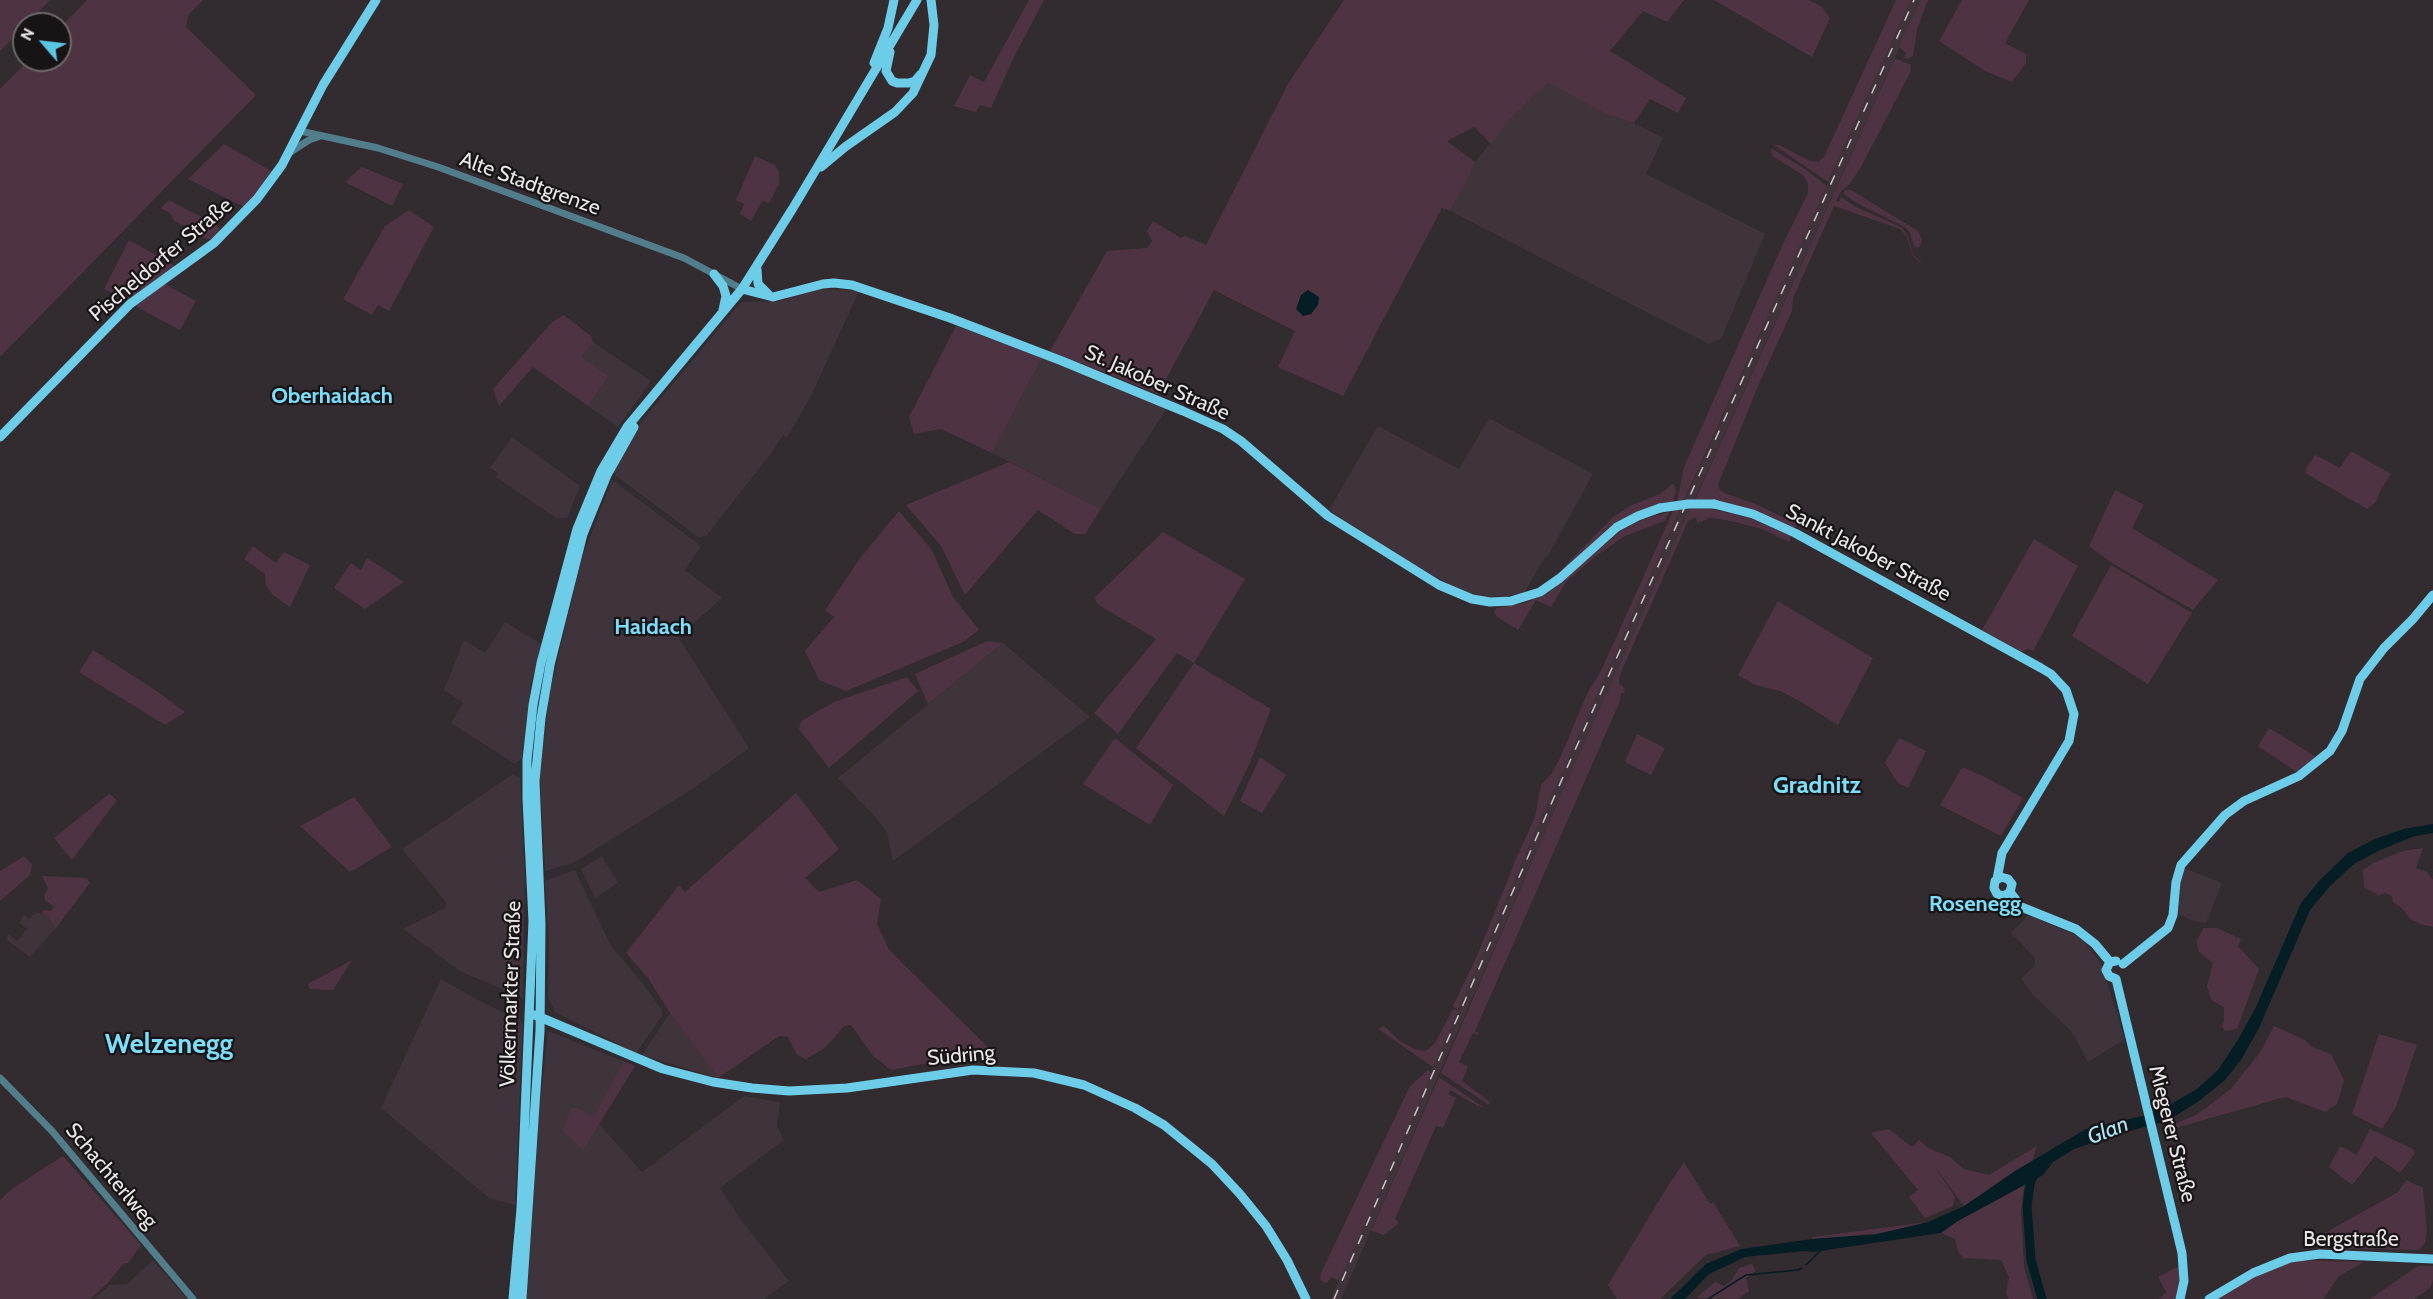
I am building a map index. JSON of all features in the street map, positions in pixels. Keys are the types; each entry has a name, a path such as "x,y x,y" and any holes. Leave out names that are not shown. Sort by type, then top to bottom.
{"main road":[{"name":"Pischeldorfer Straße","path":"0,437 130,304 198,256 235,224 271,182 289,153 323,85 376,0"},
{"path":"864,88 888,28 894,0"},
{"path":"864,88 917,0"},
{"path":"813,175 845,147 905,103 920,82 927,67 933,42 931,0"},
{"path":"895,38 886,71 892,81 897,83 915,81 927,67"},
{"name":"Völkermarkter Straße","path":"522,1299 531,1123 529,1026 533,921 526,773 540,691 567,574 591,491 622,435 742,289 864,88"},
{"path":"757,266 758,284 765,293 773,297"},
{"path":"714,274 723,286 726,296 722,314"},
{"name":"St. Jakober Straße","path":"742,289 773,297 823,284 852,285 950,318 1183,411 1223,429 1241,441 1313,505 1364,539 1447,589 1467,598 1490,602"},
{"name":"Völkermarkter Straße","path":"580,531 644,406"},
{"path":"591,491 596,502"},
{"name":"Sankt Jakober Straße","path":"1490,602 1516,600 1540,592 1560,578 1617,527 1660,508 1688,504 1714,504 1748,512 1795,533 2042,668 2060,682 2066,690 2072,705 2072,731 2063,751 2008,845 2001,878 1994,885 1995,891 2007,894 2012,885 2001,878"},
{"path":"2123,964 2168,928 2173,915 2176,882 2181,865 2225,815 2244,801 2299,776 2330,751 2342,731 2360,679 2384,648 2433,595"},
{"name":"Völkermarkter Straße","path":"513,1299 539,1036 542,924 535,781 540,691"},
{"path":"2007,894 2014,904 2082,933 2110,962 2117,960 2123,964 2125,968 2123,976 2116,979"},
{"name":"Miegerer Straße","path":"2110,962 2106,968 2107,974 2116,979 2182,1253 2184,1281 2180,1299"},
{"path":"529,1026 540,1003"},
{"path":"539,1036 554,1023 540,1003"},
{"name":"Südring","path":"535,1015 663,1069 713,1082 752,1088 789,1091 848,1088 973,1070 1034,1073 1084,1085 1135,1108 1164,1125 1212,1164 1266,1226 1287,1260 1306,1299"},
{"name":"Bergstraße","path":"2209,1299 2253,1273 2290,1258 2320,1254 2432,1259"}],"street":[{"name":"Alte Stadtgrenze","path":"300,131 378,148 438,167 688,260 742,289"},
{"path":"289,153 309,140 321,136"},
{"name":"Schachterlweg","path":"0,1078 52,1131 193,1299"}],"shaded area":[{"path":"0,0 50,0 38,12 12,12 12,39 0,51"},
{"path":"87,0 203,0 189,14 186,27 256,95 0,357 0,89 17,72 72,72 72,16"},
{"path":"1029,0 1044,0 1013,59 991,108 980,105 976,112 954,106 970,75 984,82"},
{"path":"1344,0 1684,0 1667,22 1643,11 1610,51 1686,98 1678,113 1650,99 1634,123 1606,114 1548,83 1507,122 1491,144 1474,127 1447,141 1475,162 1450,211 1442,208 1343,396 1278,367 1295,331 1214,290 1158,394 1050,351 1107,251 1147,248 1152,241 1147,231 1153,221 1181,238 1185,236 1206,245 1289,82"},
{"path":"1714,0 1809,0 1822,7 1830,18 1812,57"},
{"path":"1896,0 1911,0 1828,182 1774,145 1779,145 1810,161 1818,162 1824,157"},
{"path":"1911,0 1921,0 1567,781 1341,1299 1331,1299 1564,767"},
{"path":"1921,0 1928,0 1917,29 1913,56 1908,59 1904,58 1906,53 1899,47"},
{"path":"1962,0 2029,0 2005,43 2026,54 2026,63 2012,82 1985,71 1939,41"},
{"path":"1895,58 1911,65 1910,73 1862,165 1850,184 1841,191 1836,201 1839,202 1841,197 1856,207 1901,227 1907,234 1913,254 1925,267 1913,256 1906,236 1900,229 1834,206 1793,298 1792,311 1758,386 1718,485 1720,490 1727,494 1756,504 1784,518 1797,518 1797,525 1794,529 1695,500"},
{"path":"1548,83 1606,114 1634,123 1663,138 1646,174 1765,234 1721,339 1709,344 1450,211 1475,162 1507,122"},
{"path":"224,144 273,172 246,208 188,179"},
{"path":"1771,149 1805,169 1827,186 1684,500 1677,501 1684,467 1782,246 1808,193 1808,184 1803,175 1772,156"},
{"path":"755,156 775,165 779,172 779,184 769,203 762,201 751,221 740,214 744,204 736,200"},
{"path":"362,167 403,184 392,206 345,182"},
{"path":"1845,190 1851,190 1918,231 1922,240 1920,247 1914,246 1910,233 1905,227 1855,202 1843,193"},
{"path":"169,200 218,226 221,232 215,239 207,239 173,220 171,214 161,208"},
{"path":"409,210 434,227 389,311 378,305 372,315 343,299 385,226"},
{"path":"129,240 177,267 128,301 104,289"},
{"path":"165,284 196,301 180,330 135,306"},
{"path":"820,289 859,291 811,396 787,438 783,435 706,536 698,537 615,475 614,470 643,420 741,302 780,301"},
{"path":"564,315 591,336 593,342 582,357 609,376 588,406 533,367 499,406 493,389 552,322"},
{"path":"956,326 1042,358 992,453 941,429 914,434 909,417"},
{"path":"593,342 651,381 618,427 588,406 609,376 582,357"},
{"path":"1042,358 1167,408 1101,509 992,453"},
{"path":"1489,418 1593,474 1548,556 1545,557 1523,595 1483,597 1463,592 1406,560 1329,510 1378,426 1459,469"},
{"path":"512,437 580,486 567,518 556,518 496,477 498,473 490,468"},
{"path":"2351,451 2391,474 2376,502 2367,509 2307,474 2305,470 2315,455 2340,468"},
{"path":"1009,462 1101,509 1085,534 1075,534 1038,510 965,595 941,546 906,505"},
{"path":"612,480 701,546 685,570 722,598 678,637 749,748 691,790 573,863 545,871 540,773 550,690 582,558"},
{"path":"1672,484 1676,491 1673,502 1607,530 1562,569 1613,517 1632,505 1660,494"},
{"path":"2115,490 2144,505 2132,528 2218,580 2193,610 2112,563 2089,546"},
{"path":"1690,509 1712,509 1750,518 1791,538 1789,542 1762,529 1726,520 1710,518 1697,523 1696,517 1688,521 1619,677 1619,682 1625,689 1624,693 1621,693 1620,701 1475,1031 1482,1036 1473,1033 1459,1062 1468,1067 1462,1081 1490,1102 1489,1105 1441,1073 1567,781"},
{"path":"1680,510 1458,1010 1453,1006 1477,956 1535,817 1541,785 1552,773 1560,758 1587,694 1602,669 1673,511"},
{"path":"899,511 932,550 953,597 979,630 963,642 846,691 819,680 805,651 834,617 825,610 861,557"},
{"path":"1669,512 1665,521 1625,536 1596,556 1566,582 1551,607 1536,600 1518,630 1496,616 1494,611 1497,608 1525,603 1548,593 1622,530 1644,519"},
{"path":"1163,532 1245,579 1194,663 1177,653 1118,734 1094,713 1156,639 1097,604 1095,597"},
{"path":"2034,539 2078,566 2033,651 2028,649 2022,652 1982,630"},
{"path":"253,546 276,563 284,552 310,565 290,607 273,595 266,586 265,574 244,559"},
{"path":"367,558 404,582 365,609 334,588 351,563 361,570"},
{"path":"2111,565 2192,613 2148,684 2072,636"},
{"path":"1778,601 1873,658 1838,725 1780,691 1755,685 1738,675"},
{"path":"505,622 541,644 531,685 522,758 515,764 451,723 463,703 444,690 464,640 485,653"},
{"path":"987,641 1003,643 928,704 915,674"},
{"path":"1003,643 1090,717 893,861 887,833 878,820 838,778"},
{"path":"93,650 185,712 165,725 79,672"},
{"path":"1194,663 1271,709 1250,763 1224,816 1136,748"},
{"path":"907,677 918,691 829,768 799,729 801,721 834,702"},
{"path":"2269,728 2318,758 2298,773 2258,746"},
{"path":"1637,734 1665,748 1651,775 1625,762"},
{"path":"1115,738 1173,785 1150,825 1083,784"},
{"path":"1899,738 1926,751 1908,788 1898,783 1885,763"},
{"path":"1260,757 1286,775 1262,813 1240,801"},
{"path":"1964,768 2023,798 2001,836 1940,805 1961,769"},
{"path":"513,774 520,778 525,878 523,998 460,971 403,929 445,908 446,902 402,849"},
{"path":"796,793 839,849 805,878 819,892 857,880 881,899 877,924 889,950 992,1051 891,1070 873,1056 851,1025 844,1026 826,1047 806,1059 797,1055 788,1037 779,1036 718,1078 670,1013 648,978 626,953 679,885 685,892"},
{"path":"109,794 117,800 72,860 54,838"},
{"path":"354,797 392,847 350,872 300,826"},
{"path":"2423,848 2416,868 2427,872 2433,880 2433,927 2410,919 2402,908 2393,902 2392,896 2385,893 2379,896 2364,887 2363,870 2373,863 2403,851"},
{"path":"24,856 32,865 30,875 0,901 0,871"},
{"path":"602,856 618,883 595,898 581,869"},
{"path":"2184,868 2222,883 2206,923 2178,914 2181,877"},
{"path":"575,870 611,946 662,1010 662,1016 636,1053 555,1012 548,997 549,940 545,881"},
{"path":"42,876 87,878 90,883 56,928 42,913 44,910 51,911 54,907 45,900 44,895 48,888"},
{"path":"36,912 47,916 56,928 30,957 7,940 8,934 17,941 27,929 19,922 24,915 29,919"},
{"path":"2029,915 2075,935 2086,943 2101,964 2125,1039 2088,1062 2072,1032 2034,996 2021,979 2035,965 2035,958 2011,933"},
{"path":"2204,928 2217,928 2241,939 2238,946 2259,969 2237,1029 2225,1031 2222,1026 2224,1007 2211,1000 2207,986 2213,963 2199,952 2196,941"},
{"path":"352,960 333,990 310,989 308,984"},
{"path":"441,979 523,1022 515,1205 489,1198 381,1108"},
{"path":"1453,1009 1458,1011 1433,1067 1378,1029 1384,1026 1400,1041 1415,1049 1426,1051 1435,1043"},
{"path":"670,1013 718,1078 642,1055"},
{"path":"2274,1026 2305,1040 2312,1047 2331,1054 2344,1080 2337,1104 2326,1112 2285,1097 2161,1132 2165,1128 2196,1115 2231,1089 2261,1051"},
{"path":"548,1031 635,1066 599,1124 642,1172 744,1096 780,1102 777,1126 784,1140 720,1188 742,1221 789,1281 764,1299 527,1299 539,1115"},
{"path":"2379,1034 2417,1045 2396,1107 2382,1129 2352,1114"},
{"path":"624,1062 635,1066 583,1150 563,1130 570,1111 572,1108 577,1108 594,1117"},
{"path":"1428,1070 1431,1072 1427,1084 1339,1281 1331,1277 1327,1283 1323,1282 1320,1279 1321,1273 1410,1086"},
{"path":"1439,1077 1483,1107 1450,1090 1448,1094 1456,1098 1443,1128 1436,1126 1395,1219 1399,1223 1384,1235 1371,1231"},
{"path":"1889,1129 1912,1147 1919,1140 1928,1148 1950,1157 1964,1169 1989,1175 2037,1146 2024,1188 2021,1211 2024,1267 2033,1299 2009,1299 2006,1294 2009,1277 2001,1260 1963,1258 1958,1251 1955,1239 1941,1233 1814,1252 1812,1237 1928,1222 1964,1206 1933,1164 1955,1197 1953,1206 1925,1218 1909,1197 1918,1190 1871,1133"},
{"path":"2370,1129 2413,1149 2415,1153 2400,1173 2375,1156 2352,1185 2329,1167 2340,1146 2357,1155"},
{"path":"63,1156 141,1245 128,1263 123,1264 108,1283 90,1299 0,1299 0,1200 13,1188"},
{"path":"1684,1162 1710,1204 1713,1202 1740,1246 1706,1255 1660,1299 1617,1299 1608,1285"},
{"path":"2406,1180 2423,1188 2427,1232 2425,1243 2419,1250 2325,1248 2323,1245 2325,1233 2398,1192"},
{"path":"153,1260 187,1299 94,1299 110,1285 127,1284"},
{"path":"2298,1260 2364,1262 2339,1276 2323,1299 2217,1299 2250,1278"},
{"path":"1752,1264 1756,1271 1746,1278 1749,1291 1738,1299 1696,1298 1715,1282 1724,1286 1732,1280 1739,1268"},
{"path":"2179,1266 2179,1286 2175,1299 2159,1299 2166,1292 2158,1277"},
{"path":"2418,1266 2433,1266 2433,1280 2430,1288 2414,1299 2370,1299"}],"water":[{"path":"1308,290 1319,297 1318,305 1311,314 1303,316 1296,309 1301,295"},
{"name":"Glan","path":"2433,824 2433,833 2415,836 2380,850 2354,864 2330,886 2310,910 2259,1028 2241,1060 2224,1081 2199,1101 2169,1120 2074,1149 2053,1162 2043,1175 1958,1221 1941,1233 1814,1252 1745,1257 1709,1274 1685,1299 1670,1299 1706,1264 1742,1249 1812,1239 1877,1234 1928,1222 1964,1206 2015,1171 2086,1129 2143,1116 2197,1089 2218,1070 2239,1038 2256,1007 2301,903 2319,881 2348,853 2375,839 2404,829"}],"waterway":[{"path":"2036,1169 2030,1184 2027,1206 2031,1260 2042,1299"},
{"path":"1806,1265 1820,1251"},
{"path":"1708,1299 1746,1275 1802,1268"}],"railway":[{"path":"1334,1299 1570,761 1914,0"}],"district":[{"name":"Oberhaidach","path":"332,397"},
{"name":"Haidach","path":"653,628"},
{"name":"Gradnitz","path":"1817,786"},
{"name":"Rosenegg","path":"1975,905"},
{"name":"Welzenegg","path":"169,1045"}]}
